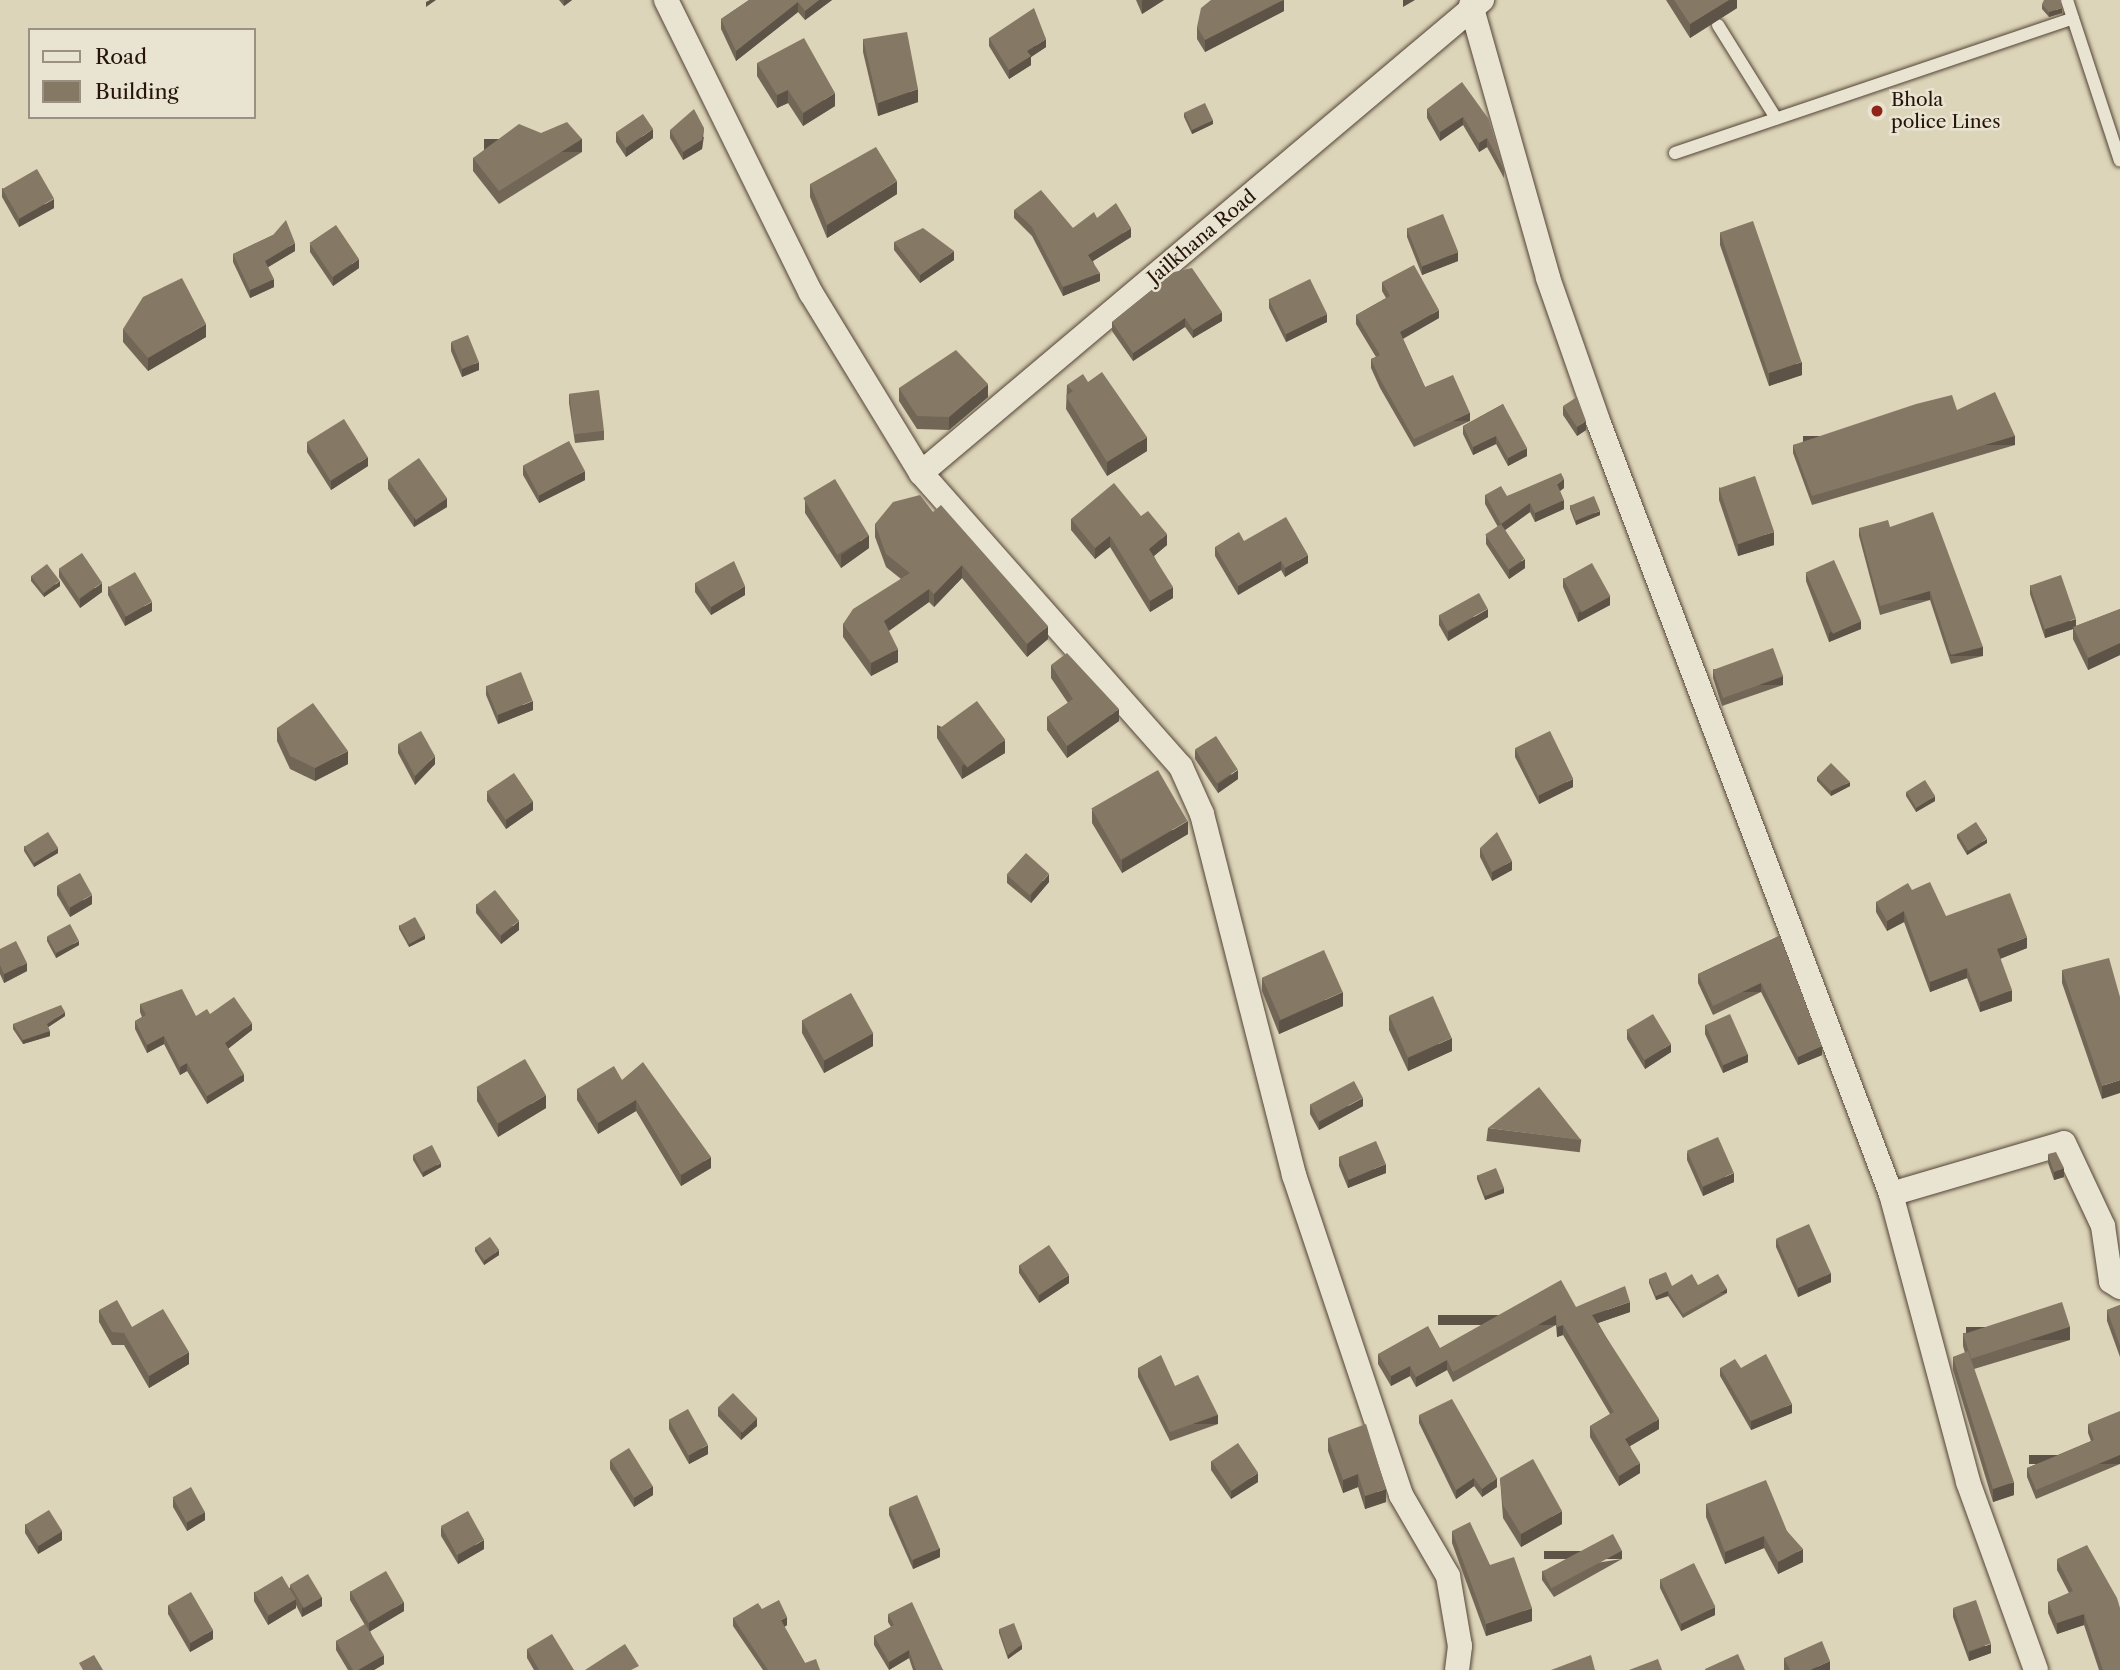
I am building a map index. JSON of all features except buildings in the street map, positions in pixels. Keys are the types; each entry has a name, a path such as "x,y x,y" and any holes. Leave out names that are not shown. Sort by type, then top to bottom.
{"street":[{"path":"666,0 811,293 921,473 1149,728 1181,768 1202,814 1294,1175 1401,1495 1448,1576 1460,1646 1457,1670"},
{"path":"1476,2 1548,278 1584,382 1891,1194 1968,1482 2036,1670"},
{"name":"Jailkhana Road","path":"921,473 1476,2"},
{"path":"1891,1194 2064,1143 2103,1226 2111,1281 2120,1287"}],"lane":[{"path":"2067,0 2120,162"},
{"path":"1675,153 2073,18"},
{"path":"1718,24 1776,118"}],"place":[{"name":"Bhola police Lines","path":"1877,111"}]}
